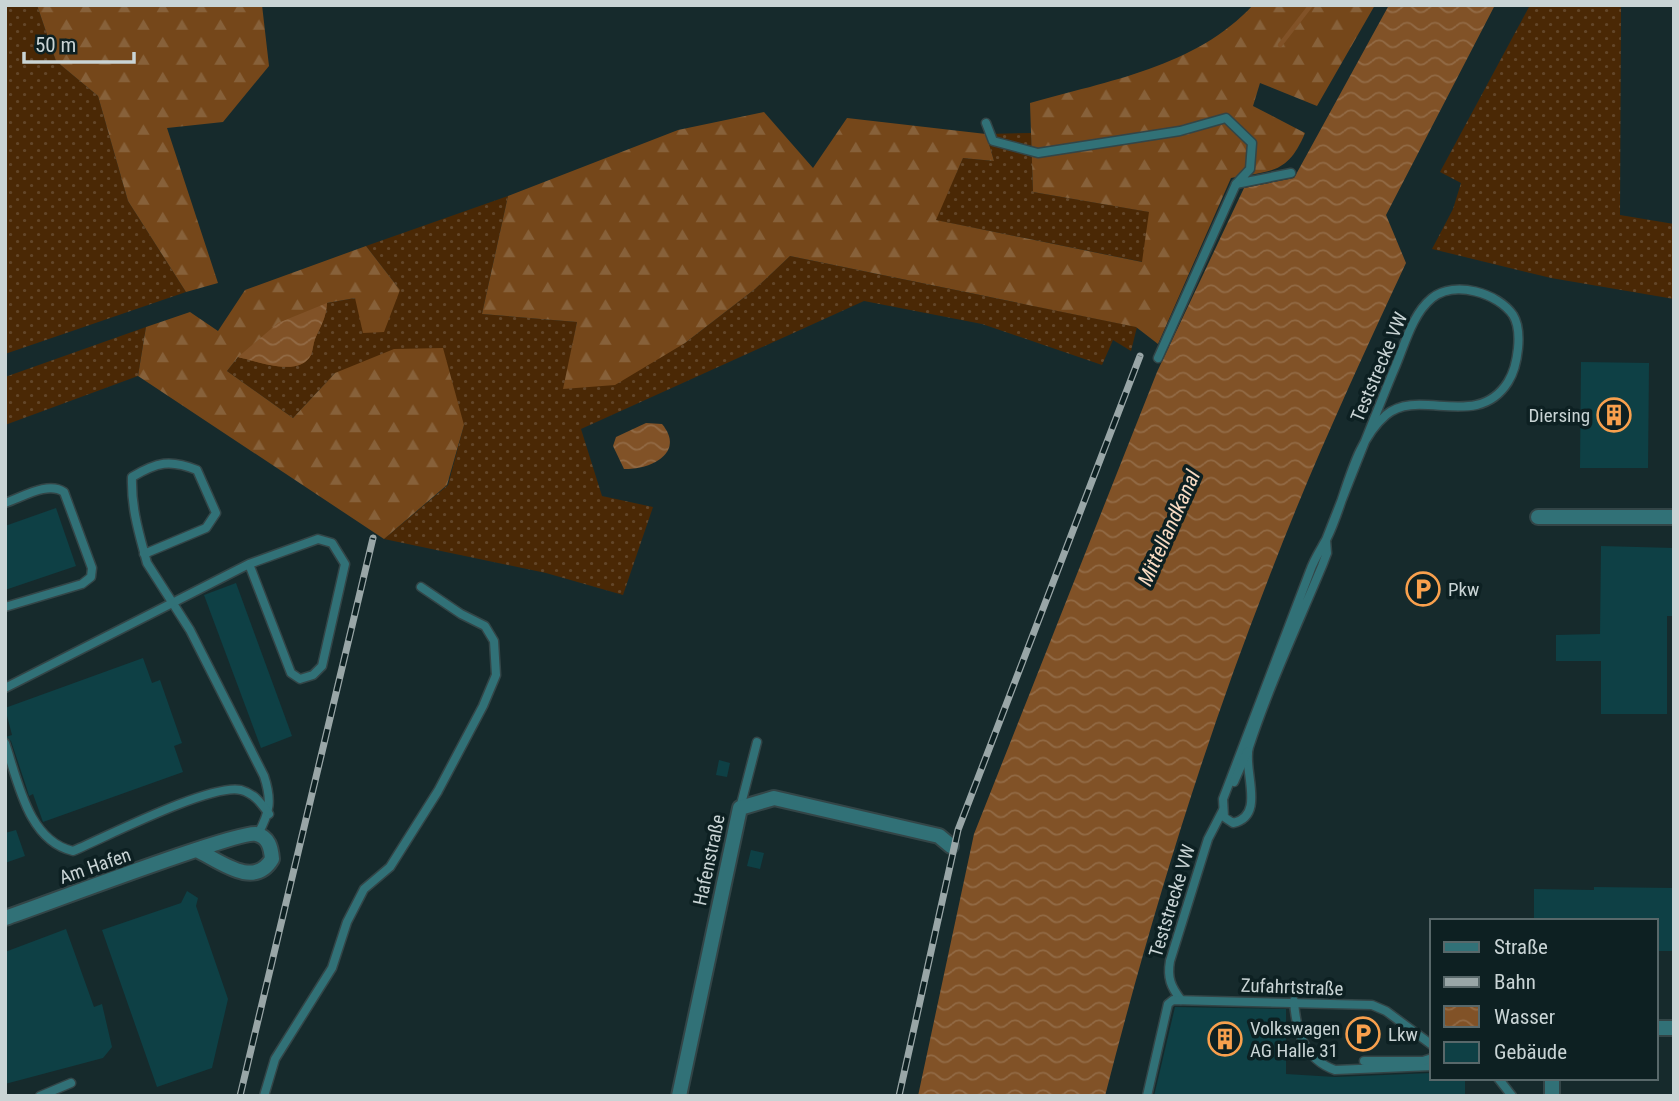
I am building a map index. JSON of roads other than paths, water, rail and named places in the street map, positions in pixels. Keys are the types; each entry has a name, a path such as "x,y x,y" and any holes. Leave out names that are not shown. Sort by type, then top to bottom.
{"street":[{"path":"1538,517 1674,517"},
{"name":"Hafenstraße","path":"679,1096 740,807 774,798 939,836 951,846"},
{"name":"Am Hafen","path":"5,918 197,850 247,834 258,834"},
{"path":"197,850 249,875 260,873 272,859 270,844 258,834"}],"lane":[{"path":"986,123 993,141 1038,153 1180,131 1226,118 1252,143 1250,169 1236,184 1158,358"},
{"path":"1236,184 1291,173"},
{"name":"Teststrecke VW","path":"1181,1000 1171,988 1167,973 1208,839 1222,811 1248,750 1322,566 1327,553 1326,540 1335,516 1368,433 1419,312 1434,296 1456,290 1481,293 1505,307 1514,317 1517,329 1517,360 1508,382 1493,397 1471,407 1410,406 1386,415 1375,429 1369,438 1363,447 1358,459 1354,470 1349,482 1326,540 1317,553 1223,799 1222,811 1223,817 1233,823 1239,822 1249,811 1252,791 1248,750"},
{"path":"144,554 206,528 216,513 197,470 177,462 151,466 132,477 131,506 144,554 190,630 264,776 271,797 269,814 258,834"},
{"path":"5,503 48,488 57,487 64,492 92,568 91,577 82,584 5,607"},
{"path":"5,688 170,601 249,564 318,539 332,542 340,551 345,564 322,666 313,675 300,678 291,673 249,564"},
{"path":"264,1096 275,1059 332,968 346,922 364,889 390,867 438,791 496,676 494,641 485,626 460,614 421,587"},
{"path":"740,807 757,742"},
{"path":"5,743 26,802 39,827 45,836 62,848 73,851 210,792 239,789 256,796 269,814"},
{"path":"1147,1096 1168,1004 1181,1000"},
{"name":"Zufahrtstraße","path":"1181,1000 1372,1005 1386,1011 1430,1044"},
{"path":"1294,1001 1296,1028 1310,1053 1324,1066 1335,1070 1430,1066"},
{"path":"1364,1061 1423,1062 1430,1059"},
{"path":"1499,1080 1511,1096"},
{"path":"40,1096 71,1083"}],"water":[{"name":"Mittellandkanal","path":"1389,5 1495,5 1386,215 1406,263 1317,460 1244,643 1179,835 1105,1096 918,1096 974,834 1157,372 1244,188 1294,178"},
{"path":"327,303 311,355 305,362 287,367 238,357 278,323"},
{"path":"646,423 662,424 670,443 667,451 654,463 624,469 613,446 616,437"}],"waterway":[{"path":"1280,45 1311,5"}],"railway":[{"path":"899,1096 958,830 1140,356"},
{"path":"240,1096 373,538"}],"place":[{"name":"Diersing","path":"1614,415"},
{"name":"Pkw","path":"1423,589"},
{"name":"Lkw","path":"1363,1034"},
{"name":"Volkswagen AG Halle 31","path":"1225,1039"}]}
